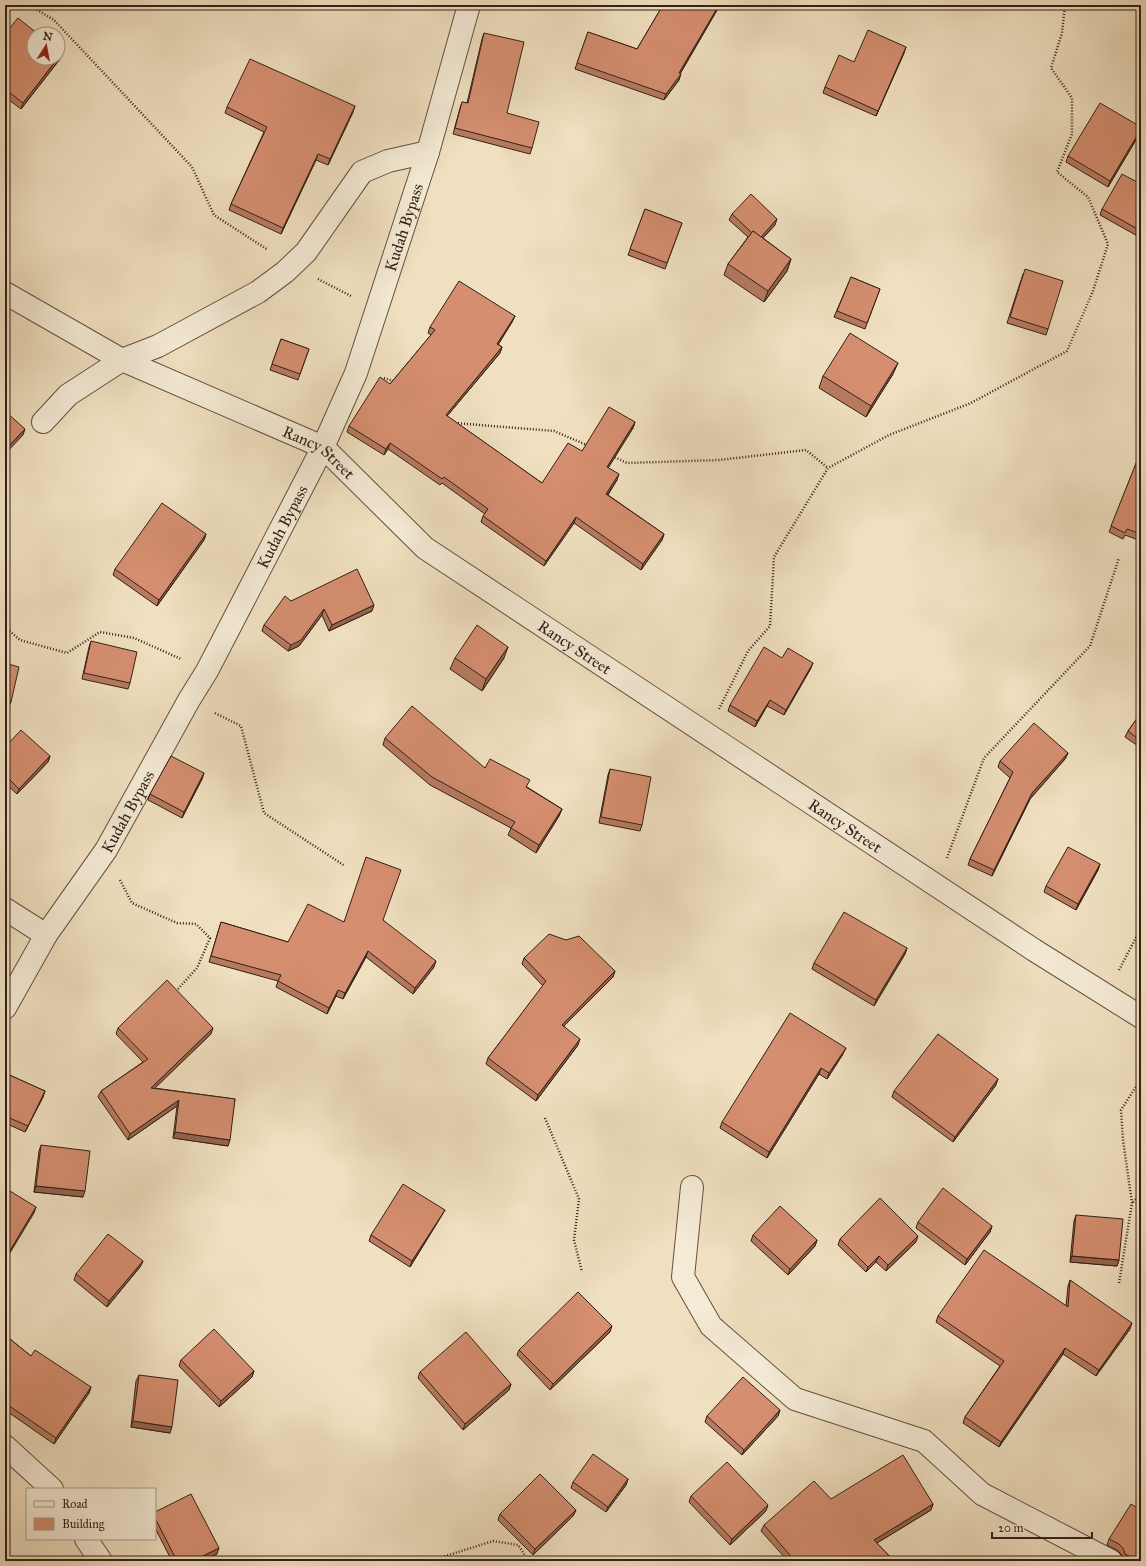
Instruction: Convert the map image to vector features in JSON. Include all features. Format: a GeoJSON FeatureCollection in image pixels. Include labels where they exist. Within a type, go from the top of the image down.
{"type":"FeatureCollection","features":[{"type":"Feature","properties":{"kind":"street","name":"Kudah Bypass"},"geometry":{"type":"LineString","coordinates":[[5,1008],[46,934],[106,850],[189,700],[207,671],[324,447],[356,373],[377,310],[428,152],[469,5]]}},
{"type":"Feature","properties":{"kind":"street"},"geometry":{"type":"LineString","coordinates":[[43,422],[68,395],[122,360],[158,346],[258,292],[285,272],[306,252],[362,172],[388,161],[428,152]]}},
{"type":"Feature","properties":{"kind":"street","name":"Rancy Street"},"geometry":{"type":"LineString","coordinates":[[5,293],[122,360],[324,447],[424,548],[936,886],[1141,1017]]}},
{"type":"Feature","properties":{"kind":"street"},"geometry":{"type":"LineString","coordinates":[[5,909],[46,934]]}},
{"type":"Feature","properties":{"kind":"street"},"geometry":{"type":"LineString","coordinates":[[692,1187],[683,1277],[711,1326],[795,1399],[924,1441],[982,1494],[1111,1561]]}},
{"type":"Feature","properties":{"kind":"street"},"geometry":{"type":"LineString","coordinates":[[5,1446],[51,1488]]}},
{"type":"Feature","properties":{"kind":"street"},"geometry":{"type":"LineString","coordinates":[[87,1540],[101,1561]]}},
{"type":"Feature","properties":{"kind":"path"},"geometry":{"type":"LineString","coordinates":[[29,5],[54,20],[192,167],[214,214],[291,265],[377,310]]}},
{"type":"Feature","properties":{"kind":"path"},"geometry":{"type":"LineString","coordinates":[[707,734],[748,651],[770,626],[774,557],[828,468],[889,435],[971,403],[1067,351],[1093,291],[1108,244],[1088,197],[1057,172],[1072,134],[1072,98],[1051,68],[1062,33],[1065,5]]}},
{"type":"Feature","properties":{"kind":"path"},"geometry":{"type":"LineString","coordinates":[[356,373],[393,379],[399,384]]}},
{"type":"Feature","properties":{"kind":"path"},"geometry":{"type":"LineString","coordinates":[[450,423],[554,431],[594,449]]}},
{"type":"Feature","properties":{"kind":"path"},"geometry":{"type":"LineString","coordinates":[[607,454],[628,463],[719,460],[806,450],[828,468]]}},
{"type":"Feature","properties":{"kind":"path"},"geometry":{"type":"LineString","coordinates":[[936,886],[984,758],[1090,646],[1119,558]]}},
{"type":"Feature","properties":{"kind":"path"},"geometry":{"type":"LineString","coordinates":[[5,627],[20,640],[67,653],[100,632],[134,638],[207,671]]}},
{"type":"Feature","properties":{"kind":"path"},"geometry":{"type":"LineString","coordinates":[[189,700],[241,726],[264,813],[345,866]]}},
{"type":"Feature","properties":{"kind":"path"},"geometry":{"type":"LineString","coordinates":[[106,850],[132,903],[177,924],[196,924],[210,938],[197,968],[178,989]]}},
{"type":"Feature","properties":{"kind":"path"},"geometry":{"type":"LineString","coordinates":[[1105,995],[1141,928]]}},
{"type":"Feature","properties":{"kind":"path"},"geometry":{"type":"LineString","coordinates":[[1119,1283],[1132,1203],[1123,1140],[1121,1110],[1137,1085],[1141,1069]]}},
{"type":"Feature","properties":{"kind":"path"},"geometry":{"type":"LineString","coordinates":[[545,1118],[579,1199],[574,1240],[582,1272]]}},
{"type":"Feature","properties":{"kind":"path"},"geometry":{"type":"LineString","coordinates":[[1132,1203],[1141,1194]]}},
{"type":"Feature","properties":{"kind":"path"},"geometry":{"type":"LineString","coordinates":[[430,1561],[493,1541],[518,1545],[529,1561]]}},
{"type":"Feature","properties":{"kind":"building"},"geometry":{"type":"Polygon","coordinates":[[[663,5],[719,5],[679,73],[681,74],[666,94],[577,63],[588,32],[637,49],[663,5]]]}},
{"type":"Feature","properties":{"kind":"building"},"geometry":{"type":"Polygon","coordinates":[[[18,18],[28,26],[26,26],[26,66],[52,66],[23,103],[5,89],[5,34],[18,18]]]}},
{"type":"Feature","properties":{"kind":"building"},"geometry":{"type":"Polygon","coordinates":[[[868,30],[906,47],[878,111],[825,87],[839,55],[854,62],[868,30]]]}},
{"type":"Feature","properties":{"kind":"building"},"geometry":{"type":"Polygon","coordinates":[[[484,33],[524,42],[507,113],[539,122],[532,148],[455,128],[462,102],[468,103],[484,33]]]}},
{"type":"Feature","properties":{"kind":"building"},"geometry":{"type":"Polygon","coordinates":[[[250,59],[355,106],[330,159],[318,154],[283,228],[231,204],[267,127],[227,107],[250,59]]]}},
{"type":"Feature","properties":{"kind":"building"},"geometry":{"type":"Polygon","coordinates":[[[1100,103],[1141,127],[1110,181],[1068,156],[1100,103]]]}},
{"type":"Feature","properties":{"kind":"building"},"geometry":{"type":"Polygon","coordinates":[[[1122,174],[1141,184],[1141,231],[1102,209],[1122,174]]]}},
{"type":"Feature","properties":{"kind":"building"},"geometry":{"type":"Polygon","coordinates":[[[751,194],[777,219],[761,237],[753,231],[752,233],[732,214],[751,194]]]}},
{"type":"Feature","properties":{"kind":"building"},"geometry":{"type":"Polygon","coordinates":[[[645,209],[682,223],[667,263],[630,249],[645,209]]]}},
{"type":"Feature","properties":{"kind":"building"},"geometry":{"type":"Polygon","coordinates":[[[753,231],[791,259],[768,291],[728,264],[753,231]]]}},
{"type":"Feature","properties":{"kind":"building"},"geometry":{"type":"Polygon","coordinates":[[[1025,269],[1063,281],[1048,329],[1010,317],[1025,269]]]}},
{"type":"Feature","properties":{"kind":"building"},"geometry":{"type":"Polygon","coordinates":[[[851,277],[880,289],[867,323],[837,311],[851,277]]]}},
{"type":"Feature","properties":{"kind":"building"},"geometry":{"type":"Polygon","coordinates":[[[459,281],[515,316],[497,344],[502,347],[446,415],[542,483],[568,443],[582,451],[609,407],[635,422],[607,467],[619,474],[606,494],[664,534],[643,564],[576,517],[546,561],[483,516],[488,509],[444,477],[442,479],[390,443],[386,449],[349,426],[380,377],[390,384],[435,330],[430,327],[459,281]]]}},
{"type":"Feature","properties":{"kind":"building"},"geometry":{"type":"Polygon","coordinates":[[[850,333],[898,363],[871,406],[823,376],[850,333]]]}},
{"type":"Feature","properties":{"kind":"building"},"geometry":{"type":"Polygon","coordinates":[[[281,339],[309,349],[300,374],[272,364],[281,339]]]}},
{"type":"Feature","properties":{"kind":"building"},"geometry":{"type":"Polygon","coordinates":[[[5,411],[25,429],[5,450],[5,411]]]}},
{"type":"Feature","properties":{"kind":"building"},"geometry":{"type":"Polygon","coordinates":[[[1141,451],[1141,534],[1127,529],[1125,533],[1111,526],[1141,451]]]}},
{"type":"Feature","properties":{"kind":"building"},"geometry":{"type":"Polygon","coordinates":[[[162,503],[206,534],[159,600],[115,569],[162,503]]]}},
{"type":"Feature","properties":{"kind":"building"},"geometry":{"type":"Polygon","coordinates":[[[357,569],[374,605],[332,625],[324,609],[301,640],[291,645],[264,625],[285,596],[291,601],[357,569]]]}},
{"type":"Feature","properties":{"kind":"building"},"geometry":{"type":"Polygon","coordinates":[[[477,625],[508,647],[486,679],[455,658],[477,625]]]}},
{"type":"Feature","properties":{"kind":"building"},"geometry":{"type":"Polygon","coordinates":[[[91,641],[137,652],[130,683],[84,673],[91,641]]]}},
{"type":"Feature","properties":{"kind":"building"},"geometry":{"type":"Polygon","coordinates":[[[764,647],[782,658],[788,648],[813,663],[786,710],[770,700],[757,721],[730,705],[764,647]]]}},
{"type":"Feature","properties":{"kind":"building"},"geometry":{"type":"Polygon","coordinates":[[[5,663],[19,667],[11,702],[5,701],[5,663]]]}},
{"type":"Feature","properties":{"kind":"building"},"geometry":{"type":"Polygon","coordinates":[[[412,706],[485,768],[490,759],[530,780],[526,787],[562,809],[539,845],[511,828],[515,822],[432,777],[385,738],[412,706]]]}},
{"type":"Feature","properties":{"kind":"building"},"geometry":{"type":"Polygon","coordinates":[[[1141,713],[1141,741],[1128,731],[1141,713]]]}},
{"type":"Feature","properties":{"kind":"building"},"geometry":{"type":"Polygon","coordinates":[[[1034,723],[1068,753],[1032,793],[994,870],[970,859],[1013,772],[1000,761],[1034,723]]]}},
{"type":"Feature","properties":{"kind":"building"},"geometry":{"type":"Polygon","coordinates":[[[21,730],[50,756],[19,789],[5,775],[5,747],[21,730]]]}},
{"type":"Feature","properties":{"kind":"building"},"geometry":{"type":"Polygon","coordinates":[[[171,756],[204,773],[184,812],[150,794],[171,756]]]}},
{"type":"Feature","properties":{"kind":"building"},"geometry":{"type":"Polygon","coordinates":[[[610,769],[651,777],[642,825],[601,817],[610,769]]]}},
{"type":"Feature","properties":{"kind":"building"},"geometry":{"type":"Polygon","coordinates":[[[1068,847],[1100,864],[1078,904],[1046,886],[1068,847]]]}},
{"type":"Feature","properties":{"kind":"building"},"geometry":{"type":"Polygon","coordinates":[[[366,857],[401,870],[383,920],[436,961],[415,988],[368,951],[345,993],[338,990],[329,1008],[278,981],[281,975],[211,956],[221,922],[288,942],[308,904],[344,922],[366,857]]]}},
{"type":"Feature","properties":{"kind":"building"},"geometry":{"type":"Polygon","coordinates":[[[844,912],[907,948],[876,1000],[814,963],[844,912]]]}},
{"type":"Feature","properties":{"kind":"building"},"geometry":{"type":"Polygon","coordinates":[[[549,934],[566,940],[579,936],[615,971],[562,1025],[580,1039],[538,1095],[488,1058],[546,981],[524,958],[549,934]]]}},
{"type":"Feature","properties":{"kind":"building"},"geometry":{"type":"Polygon","coordinates":[[[167,980],[213,1028],[151,1088],[235,1099],[230,1140],[175,1132],[179,1100],[130,1134],[101,1091],[148,1059],[118,1028],[167,980]]]}},
{"type":"Feature","properties":{"kind":"building"},"geometry":{"type":"Polygon","coordinates":[[[790,1013],[846,1048],[829,1073],[821,1068],[769,1152],[722,1122],[790,1013]]]}},
{"type":"Feature","properties":{"kind":"building"},"geometry":{"type":"Polygon","coordinates":[[[938,1034],[998,1079],[955,1137],[894,1091],[938,1034]]]}},
{"type":"Feature","properties":{"kind":"building"},"geometry":{"type":"Polygon","coordinates":[[[5,1073],[45,1091],[28,1126],[5,1116],[5,1073]]]}},
{"type":"Feature","properties":{"kind":"building"},"geometry":{"type":"Polygon","coordinates":[[[41,1145],[90,1151],[85,1191],[36,1186],[41,1145]]]}},
{"type":"Feature","properties":{"kind":"building"},"geometry":{"type":"Polygon","coordinates":[[[403,1184],[445,1210],[412,1261],[371,1235],[403,1184]]]}},
{"type":"Feature","properties":{"kind":"building"},"geometry":{"type":"Polygon","coordinates":[[[5,1188],[36,1207],[5,1259],[5,1188]]]}},
{"type":"Feature","properties":{"kind":"building"},"geometry":{"type":"Polygon","coordinates":[[[943,1188],[992,1226],[967,1259],[918,1222],[943,1188]]]}},
{"type":"Feature","properties":{"kind":"building"},"geometry":{"type":"Polygon","coordinates":[[[880,1198],[918,1236],[888,1265],[879,1256],[868,1267],[840,1239],[880,1198]]]}},
{"type":"Feature","properties":{"kind":"building"},"geometry":{"type":"Polygon","coordinates":[[[780,1206],[817,1240],[790,1269],[753,1235],[780,1206]]]}},
{"type":"Feature","properties":{"kind":"building"},"geometry":{"type":"Polygon","coordinates":[[[1076,1215],[1123,1219],[1119,1260],[1072,1256],[1076,1215]]]}},
{"type":"Feature","properties":{"kind":"building"},"geometry":{"type":"Polygon","coordinates":[[[108,1234],[143,1261],[109,1301],[76,1274],[108,1234]]]}},
{"type":"Feature","properties":{"kind":"building"},"geometry":{"type":"Polygon","coordinates":[[[984,1250],[1068,1307],[1070,1280],[1132,1323],[1099,1370],[1065,1348],[1001,1442],[965,1417],[1004,1361],[938,1316],[984,1250]]]}},
{"type":"Feature","properties":{"kind":"building"},"geometry":{"type":"Polygon","coordinates":[[[578,1292],[612,1326],[553,1384],[519,1350],[578,1292]]]}},
{"type":"Feature","properties":{"kind":"building"},"geometry":{"type":"Polygon","coordinates":[[[214,1329],[254,1371],[221,1401],[181,1360],[214,1329]]]}},
{"type":"Feature","properties":{"kind":"building"},"geometry":{"type":"Polygon","coordinates":[[[466,1332],[511,1384],[465,1424],[420,1372],[466,1332]]]}},
{"type":"Feature","properties":{"kind":"building"},"geometry":{"type":"Polygon","coordinates":[[[5,1335],[31,1356],[35,1350],[91,1387],[56,1438],[5,1403],[5,1335]]]}},
{"type":"Feature","properties":{"kind":"building"},"geometry":{"type":"Polygon","coordinates":[[[139,1375],[178,1380],[172,1427],[133,1421],[139,1375]]]}},
{"type":"Feature","properties":{"kind":"building"},"geometry":{"type":"Polygon","coordinates":[[[743,1377],[780,1410],[744,1450],[707,1416],[743,1377]]]}},
{"type":"Feature","properties":{"kind":"building"},"geometry":{"type":"Polygon","coordinates":[[[593,1454],[628,1479],[608,1507],[573,1482],[593,1454]]]}},
{"type":"Feature","properties":{"kind":"building"},"geometry":{"type":"Polygon","coordinates":[[[903,1455],[933,1504],[874,1540],[894,1561],[795,1561],[764,1525],[814,1481],[831,1499],[903,1455]]]}},
{"type":"Feature","properties":{"kind":"building"},"geometry":{"type":"Polygon","coordinates":[[[727,1462],[768,1505],[732,1539],[691,1496],[727,1462]]]}},
{"type":"Feature","properties":{"kind":"building"},"geometry":{"type":"Polygon","coordinates":[[[540,1474],[576,1510],[535,1549],[500,1514],[540,1474]]]}},
{"type":"Feature","properties":{"kind":"building"},"geometry":{"type":"Polygon","coordinates":[[[191,1494],[219,1548],[193,1561],[177,1561],[156,1520],[156,1512],[191,1494]]]}},
{"type":"Feature","properties":{"kind":"building"},"geometry":{"type":"Polygon","coordinates":[[[1131,1504],[1141,1510],[1141,1561],[1138,1561],[1125,1554],[1123,1548],[1119,1544],[1109,1539],[1131,1504]]]}},
{"type":"Feature","properties":{"kind":"building"},"geometry":{"type":"Polygon","coordinates":[[[329,1556],[331,1561],[319,1561],[329,1556]]]}}]}
